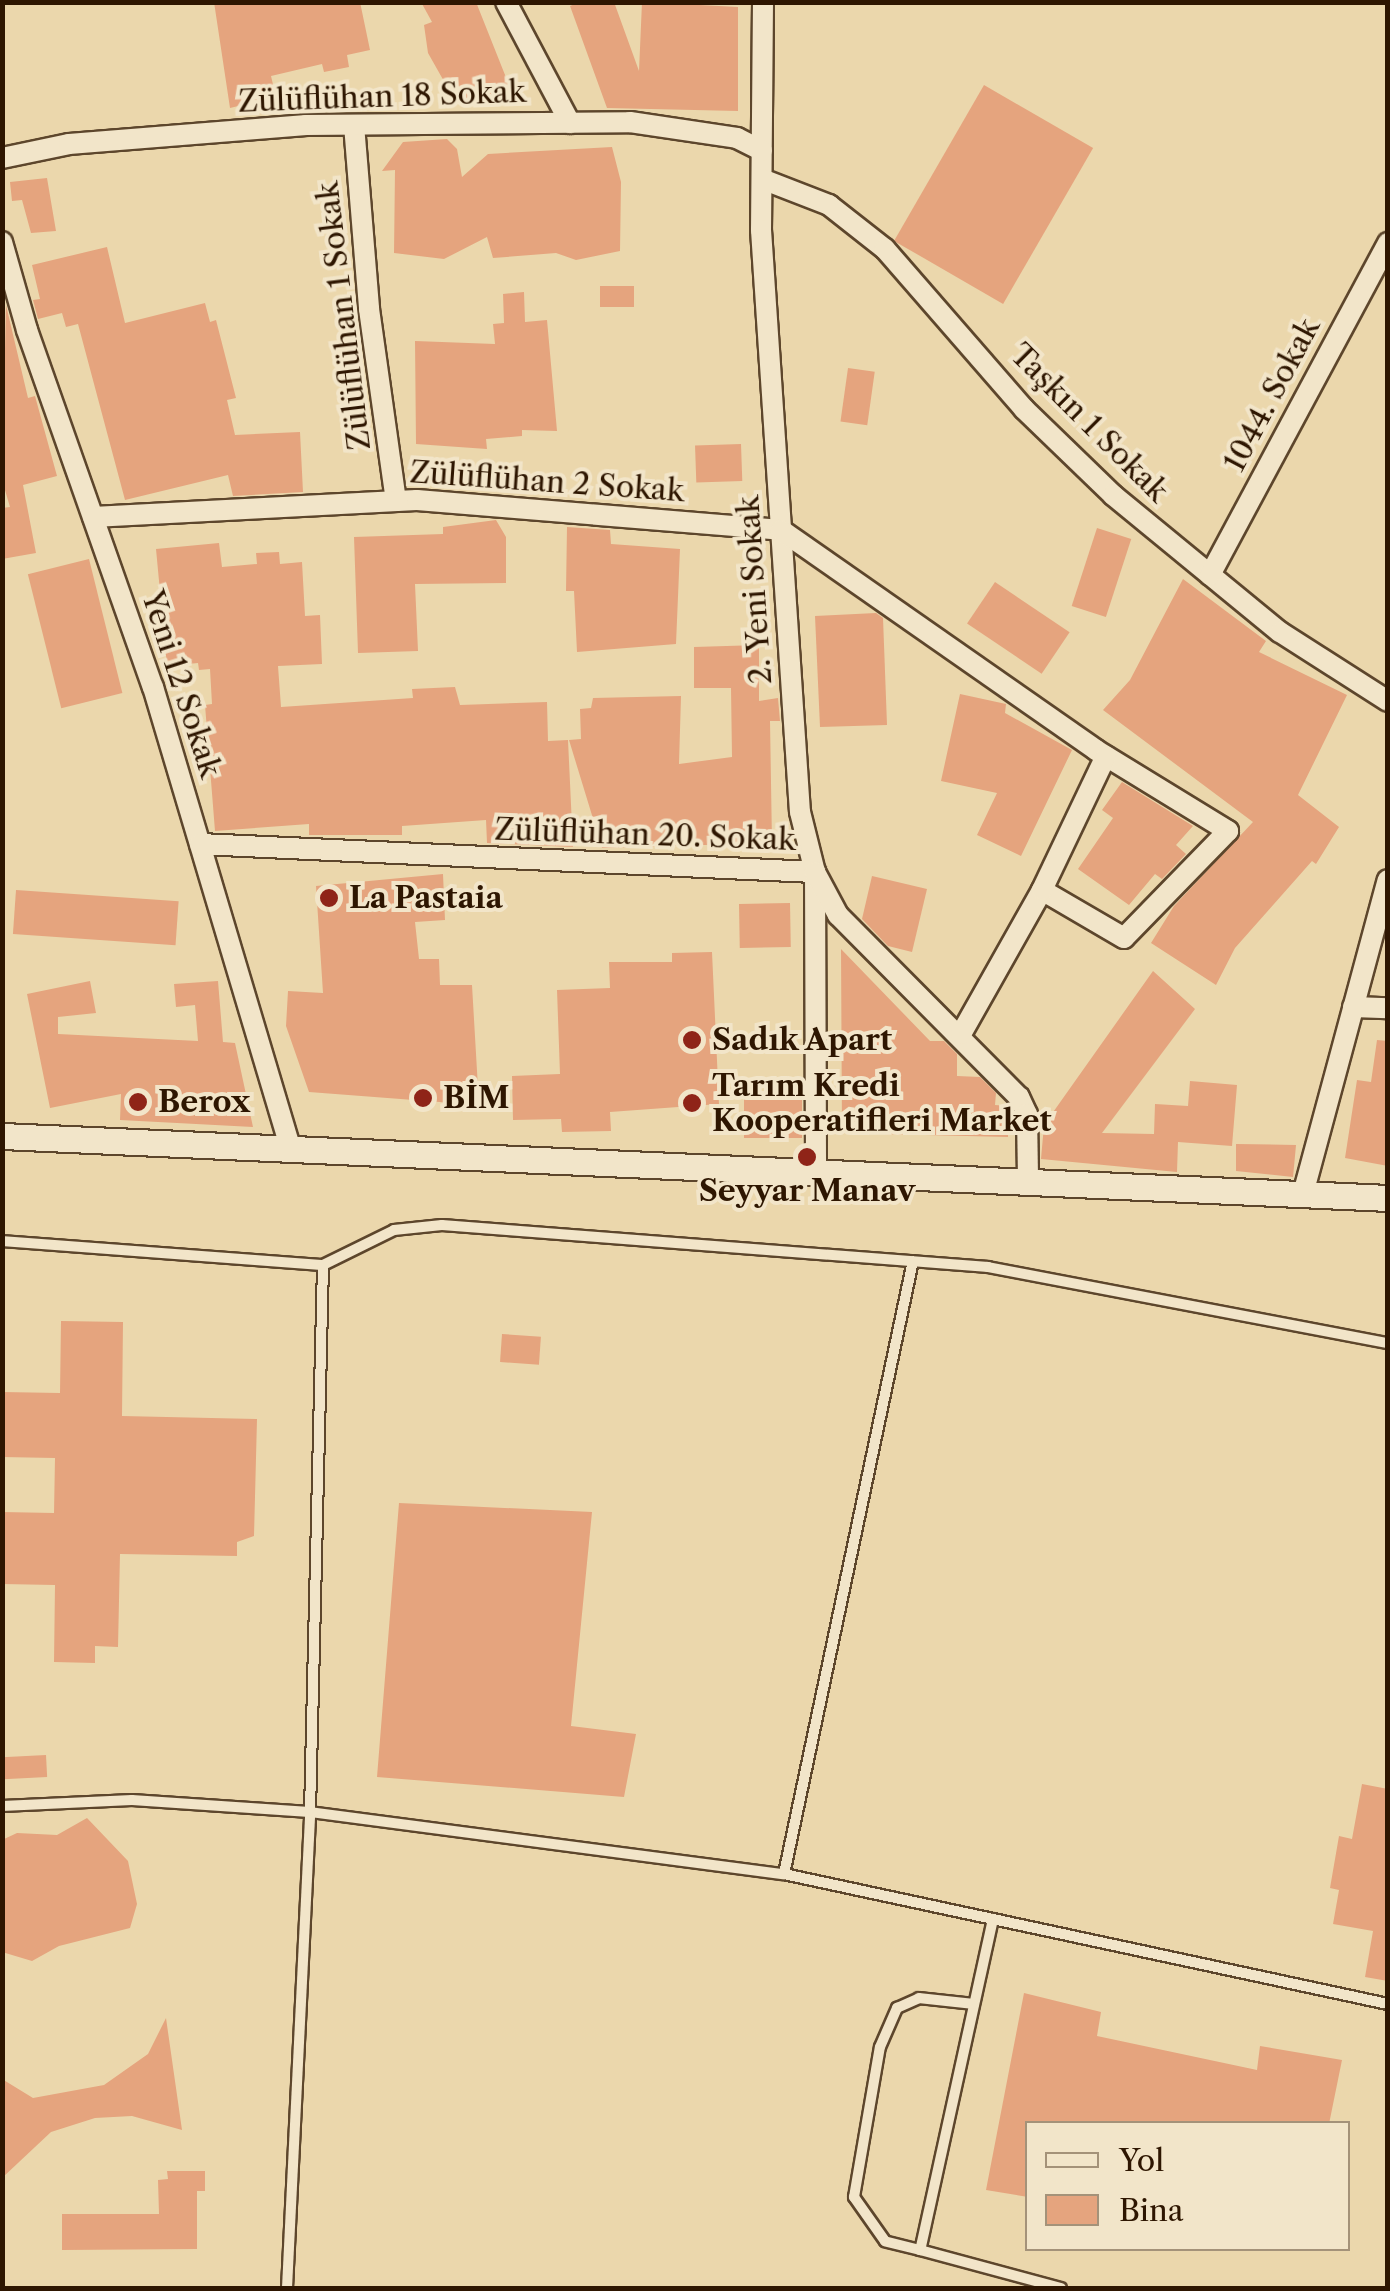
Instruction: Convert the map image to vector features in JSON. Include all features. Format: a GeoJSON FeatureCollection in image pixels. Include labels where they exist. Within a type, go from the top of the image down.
{"type":"FeatureCollection","features":[{"type":"Feature","properties":{"kind":"street"},"geometry":{"type":"LineString","coordinates":[[506,2],[570,123]]}},
{"type":"Feature","properties":{"kind":"street","name":"2. Yeni Sokak"},"geometry":{"type":"LineString","coordinates":[[763,2],[762,179],[781,530],[800,812],[815,872],[816,1172]]}},
{"type":"Feature","properties":{"kind":"street","name":"Zülüflühan 18 Sokak"},"geometry":{"type":"LineString","coordinates":[[2,158],[69,144],[354,124],[630,122],[737,138],[762,151]]}},
{"type":"Feature","properties":{"kind":"street","name":"Zülüflühan 1 Sokak"},"geometry":{"type":"LineString","coordinates":[[354,124],[369,309],[396,501]]}},
{"type":"Feature","properties":{"kind":"street","name":"Taşkın 1 Sokak"},"geometry":{"type":"LineString","coordinates":[[762,179],[829,205],[885,249],[1024,408],[1112,495],[1280,632],[1388,701]]}},
{"type":"Feature","properties":{"kind":"street","name":"Yeni 12 Sokak"},"geometry":{"type":"LineString","coordinates":[[2,242],[200,844],[290,1148]]}},
{"type":"Feature","properties":{"kind":"street","name":"1044. Sokak"},"geometry":{"type":"LineString","coordinates":[[1210,575],[1388,243]]}},
{"type":"Feature","properties":{"kind":"street","name":"Zülüflühan 2 Sokak"},"geometry":{"type":"LineString","coordinates":[[93,518],[396,501],[781,530]]}},
{"type":"Feature","properties":{"kind":"street"},"geometry":{"type":"LineString","coordinates":[[781,530],[1106,756],[1228,831],[1124,938],[1042,890]]}},
{"type":"Feature","properties":{"kind":"street"},"geometry":{"type":"LineString","coordinates":[[961,1034],[1042,890],[1106,756]]}},
{"type":"Feature","properties":{"kind":"street","name":"Zülüflühan 20. Sokak"},"geometry":{"type":"LineString","coordinates":[[200,844],[815,872],[838,915],[961,1034],[1027,1114],[1028,1182]]}},
{"type":"Feature","properties":{"kind":"street"},"geometry":{"type":"LineString","coordinates":[[1304,1194],[1388,880]]}},
{"type":"Feature","properties":{"kind":"street"},"geometry":{"type":"LineString","coordinates":[[1353,1007],[1388,1008]]}},
{"type":"Feature","properties":{"kind":"street"},"geometry":{"type":"LineString","coordinates":[[2,1136],[1388,1198]]}},
{"type":"Feature","properties":{"kind":"lane"},"geometry":{"type":"LineString","coordinates":[[2,1241],[324,1265],[394,1230],[442,1225],[988,1267],[1388,1342]]}},
{"type":"Feature","properties":{"kind":"lane"},"geometry":{"type":"LineString","coordinates":[[784,1874],[913,1261]]}},
{"type":"Feature","properties":{"kind":"lane"},"geometry":{"type":"LineString","coordinates":[[287,2288],[310,1812],[324,1265]]}},
{"type":"Feature","properties":{"kind":"lane"},"geometry":{"type":"LineString","coordinates":[[2,1806],[132,1800],[310,1812],[784,1874],[1388,2004]]}},
{"type":"Feature","properties":{"kind":"lane"},"geometry":{"type":"LineString","coordinates":[[920,2250],[993,1919]]}},
{"type":"Feature","properties":{"kind":"lane"},"geometry":{"type":"LineString","coordinates":[[974,2004],[919,1998],[897,2008],[880,2047],[854,2197],[885,2241],[1061,2288]]}},
{"type":"Feature","properties":{"kind":"building"},"geometry":{"type":"Polygon","coordinates":[[[214,2],[360,2],[370,50],[347,55],[349,67],[324,72],[322,64],[271,76],[276,97],[230,108],[214,2]]]}},
{"type":"Feature","properties":{"kind":"building"},"geometry":{"type":"Polygon","coordinates":[[[421,2],[476,2],[513,95],[454,99],[428,53],[424,25],[432,22],[421,2]]]}},
{"type":"Feature","properties":{"kind":"building"},"geometry":{"type":"Polygon","coordinates":[[[580,2],[614,2],[639,71],[642,2],[738,7],[738,111],[607,108],[570,6],[580,2]]]}},
{"type":"Feature","properties":{"kind":"building"},"geometry":{"type":"Polygon","coordinates":[[[984,85],[1093,148],[1003,304],[894,241],[984,85]]]}},
{"type":"Feature","properties":{"kind":"building"},"geometry":{"type":"Polygon","coordinates":[[[447,139],[457,149],[462,177],[488,154],[612,147],[621,182],[620,251],[576,260],[556,253],[493,258],[487,237],[444,259],[394,253],[395,170],[382,171],[403,142],[447,139]]]}},
{"type":"Feature","properties":{"kind":"building"},"geometry":{"type":"Polygon","coordinates":[[[47,178],[56,231],[31,233],[22,200],[12,201],[10,182],[47,178]]]}},
{"type":"Feature","properties":{"kind":"building"},"geometry":{"type":"Polygon","coordinates":[[[107,247],[125,323],[205,303],[210,322],[216,320],[236,398],[227,400],[235,435],[300,432],[303,492],[233,496],[228,475],[125,500],[78,324],[66,327],[62,313],[38,319],[33,300],[40,299],[32,265],[107,247]]]}},
{"type":"Feature","properties":{"kind":"building"},"geometry":{"type":"Polygon","coordinates":[[[600,286],[634,286],[634,307],[600,307],[600,286]]]}},
{"type":"Feature","properties":{"kind":"building"},"geometry":{"type":"Polygon","coordinates":[[[524,292],[525,322],[547,320],[557,431],[522,430],[522,436],[486,439],[487,449],[416,444],[415,341],[495,344],[493,324],[504,323],[503,294],[524,292]]]}},
{"type":"Feature","properties":{"kind":"building"},"geometry":{"type":"Polygon","coordinates":[[[6,305],[28,398],[35,396],[57,476],[23,485],[36,553],[2,559],[2,508],[10,507],[2,480],[6,305]]]}},
{"type":"Feature","properties":{"kind":"building"},"geometry":{"type":"Polygon","coordinates":[[[848,368],[875,372],[867,425],[840,421],[848,368]]]}},
{"type":"Feature","properties":{"kind":"building"},"geometry":{"type":"Polygon","coordinates":[[[741,444],[742,481],[696,483],[695,446],[741,444]]]}},
{"type":"Feature","properties":{"kind":"building"},"geometry":{"type":"Polygon","coordinates":[[[496,520],[506,537],[506,583],[415,584],[418,651],[358,653],[354,537],[443,534],[443,527],[496,520]]]}},
{"type":"Feature","properties":{"kind":"building"},"geometry":{"type":"Polygon","coordinates":[[[567,527],[610,530],[611,544],[680,549],[676,644],[577,652],[574,591],[566,591],[567,527]]]}},
{"type":"Feature","properties":{"kind":"building"},"geometry":{"type":"Polygon","coordinates":[[[1097,528],[1131,539],[1106,617],[1072,606],[1097,528]]]}},
{"type":"Feature","properties":{"kind":"building"},"geometry":{"type":"Polygon","coordinates":[[[219,543],[222,567],[257,564],[256,553],[279,552],[280,564],[302,562],[305,616],[320,615],[322,664],[278,666],[281,707],[413,698],[412,689],[455,687],[460,705],[547,702],[548,741],[568,740],[573,847],[487,843],[486,820],[402,826],[402,835],[309,835],[309,824],[215,831],[205,705],[212,704],[210,669],[199,670],[198,663],[167,666],[156,549],[219,543]]]}},
{"type":"Feature","properties":{"kind":"building"},"geometry":{"type":"Polygon","coordinates":[[[89,559],[122,693],[61,708],[28,574],[89,559]]]}},
{"type":"Feature","properties":{"kind":"building"},"geometry":{"type":"Polygon","coordinates":[[[1183,579],[1266,641],[1259,652],[1347,695],[1298,795],[1339,827],[1316,864],[1312,861],[1235,948],[1216,985],[1151,943],[1174,906],[1253,822],[1103,710],[1130,680],[1183,579]]]}},
{"type":"Feature","properties":{"kind":"building"},"geometry":{"type":"Polygon","coordinates":[[[995,582],[1070,632],[1042,674],[967,623],[995,582]]]}},
{"type":"Feature","properties":{"kind":"building"},"geometry":{"type":"Polygon","coordinates":[[[876,613],[883,618],[887,725],[820,727],[815,616],[876,613]]]}},
{"type":"Feature","properties":{"kind":"building"},"geometry":{"type":"Polygon","coordinates":[[[759,645],[759,701],[778,698],[780,721],[770,721],[772,843],[602,848],[569,740],[581,739],[580,709],[591,708],[593,698],[681,696],[679,764],[732,757],[731,688],[694,688],[694,647],[759,645]]]}},
{"type":"Feature","properties":{"kind":"building"},"geometry":{"type":"Polygon","coordinates":[[[960,694],[1006,704],[1005,713],[1072,750],[1021,856],[977,835],[997,793],[941,781],[960,694]]]}},
{"type":"Feature","properties":{"kind":"building"},"geometry":{"type":"Polygon","coordinates":[[[1122,782],[1193,826],[1176,845],[1186,854],[1162,879],[1155,874],[1129,905],[1078,869],[1113,818],[1102,810],[1122,782]]]}},
{"type":"Feature","properties":{"kind":"building"},"geometry":{"type":"Polygon","coordinates":[[[443,874],[445,920],[415,922],[419,959],[439,959],[440,985],[472,985],[479,1105],[309,1092],[286,1026],[288,991],[323,993],[316,886],[443,874]]]}},
{"type":"Feature","properties":{"kind":"building"},"geometry":{"type":"Polygon","coordinates":[[[872,876],[927,889],[912,952],[888,946],[862,919],[872,876]]]}},
{"type":"Feature","properties":{"kind":"building"},"geometry":{"type":"Polygon","coordinates":[[[16,890],[179,901],[176,945],[13,934],[16,890]]]}},
{"type":"Feature","properties":{"kind":"building"},"geometry":{"type":"Polygon","coordinates":[[[790,903],[791,947],[740,948],[739,904],[790,903]]]}},
{"type":"Feature","properties":{"kind":"building"},"geometry":{"type":"Polygon","coordinates":[[[841,949],[930,1041],[944,1041],[957,1054],[957,1076],[980,1077],[996,1093],[995,1105],[1008,1106],[1008,1137],[842,1133],[841,949]]]}},
{"type":"Feature","properties":{"kind":"building"},"geometry":{"type":"Polygon","coordinates":[[[712,952],[719,1104],[610,1112],[611,1131],[562,1132],[561,1119],[513,1120],[512,1076],[560,1074],[557,990],[610,988],[609,962],[672,962],[672,953],[712,952]]]}},
{"type":"Feature","properties":{"kind":"building"},"geometry":{"type":"Polygon","coordinates":[[[1153,971],[1195,1009],[1102,1133],[1154,1134],[1155,1104],[1188,1106],[1190,1081],[1237,1085],[1232,1146],[1178,1142],[1177,1172],[1041,1159],[1044,1125],[1153,971]]]}},
{"type":"Feature","properties":{"kind":"building"},"geometry":{"type":"Polygon","coordinates":[[[90,981],[96,1013],[58,1017],[58,1034],[198,1041],[195,1005],[176,1007],[174,984],[218,981],[223,1042],[235,1043],[253,1127],[120,1120],[121,1094],[50,1108],[27,994],[90,981]]]}},
{"type":"Feature","properties":{"kind":"building"},"geometry":{"type":"Polygon","coordinates":[[[1377,1040],[1388,1041],[1388,1166],[1345,1158],[1357,1080],[1371,1082],[1377,1040]]]}},
{"type":"Feature","properties":{"kind":"building"},"geometry":{"type":"Polygon","coordinates":[[[744,1098],[802,1098],[802,1138],[744,1138],[744,1098]]]}},
{"type":"Feature","properties":{"kind":"building"},"geometry":{"type":"Polygon","coordinates":[[[1236,1144],[1296,1145],[1293,1177],[1236,1171],[1236,1144]]]}},
{"type":"Feature","properties":{"kind":"building"},"geometry":{"type":"Polygon","coordinates":[[[61,1321],[123,1322],[122,1416],[257,1419],[254,1536],[237,1542],[237,1556],[120,1554],[118,1647],[95,1646],[95,1663],[54,1662],[55,1585],[2,1584],[2,1512],[54,1513],[55,1458],[2,1457],[2,1392],[60,1393],[61,1321]]]}},
{"type":"Feature","properties":{"kind":"building"},"geometry":{"type":"Polygon","coordinates":[[[502,1334],[541,1337],[539,1365],[500,1362],[502,1334]]]}},
{"type":"Feature","properties":{"kind":"building"},"geometry":{"type":"Polygon","coordinates":[[[399,1503],[592,1512],[571,1726],[636,1734],[624,1797],[377,1777],[399,1503]]]}},
{"type":"Feature","properties":{"kind":"building"},"geometry":{"type":"Polygon","coordinates":[[[46,1755],[47,1777],[3,1779],[2,1757],[46,1755]]]}},
{"type":"Feature","properties":{"kind":"building"},"geometry":{"type":"Polygon","coordinates":[[[1362,1784],[1388,1789],[1388,1981],[1365,1977],[1373,1931],[1333,1924],[1339,1890],[1330,1888],[1339,1836],[1352,1839],[1362,1784]]]}},
{"type":"Feature","properties":{"kind":"building"},"geometry":{"type":"Polygon","coordinates":[[[87,1818],[128,1861],[137,1904],[130,1928],[59,1946],[32,1961],[2,1952],[2,1840],[17,1833],[57,1835],[87,1818]]]}},
{"type":"Feature","properties":{"kind":"building"},"geometry":{"type":"Polygon","coordinates":[[[1024,1993],[1101,2012],[1097,2036],[1257,2070],[1260,2046],[1342,2060],[1330,2121],[1025,2121],[1025,2196],[986,2190],[1024,1993]]]}},
{"type":"Feature","properties":{"kind":"building"},"geometry":{"type":"Polygon","coordinates":[[[166,2018],[182,2130],[132,2116],[95,2118],[51,2132],[2,2178],[2,2079],[33,2098],[104,2085],[148,2054],[166,2018]]]}},
{"type":"Feature","properties":{"kind":"building"},"geometry":{"type":"Polygon","coordinates":[[[167,2171],[205,2171],[205,2191],[197,2191],[197,2249],[62,2250],[62,2214],[159,2214],[158,2180],[168,2179],[167,2171]]]}},
{"type":"Feature","properties":{"kind":"place","name":"La Pastaia"},"geometry":{"type":"Point","coordinates":[329,898]}},
{"type":"Feature","properties":{"kind":"place","name":"Sadık Apart"},"geometry":{"type":"Point","coordinates":[692,1040]}},
{"type":"Feature","properties":{"kind":"place","name":"BİM"},"geometry":{"type":"Point","coordinates":[423,1098]}},
{"type":"Feature","properties":{"kind":"place","name":"Berox"},"geometry":{"type":"Point","coordinates":[138,1102]}},
{"type":"Feature","properties":{"kind":"place","name":"Tarım Kredi Kooperatifleri Market"},"geometry":{"type":"Point","coordinates":[692,1103]}},
{"type":"Feature","properties":{"kind":"place","name":"Seyyar Manav"},"geometry":{"type":"Point","coordinates":[807,1157]}}]}
